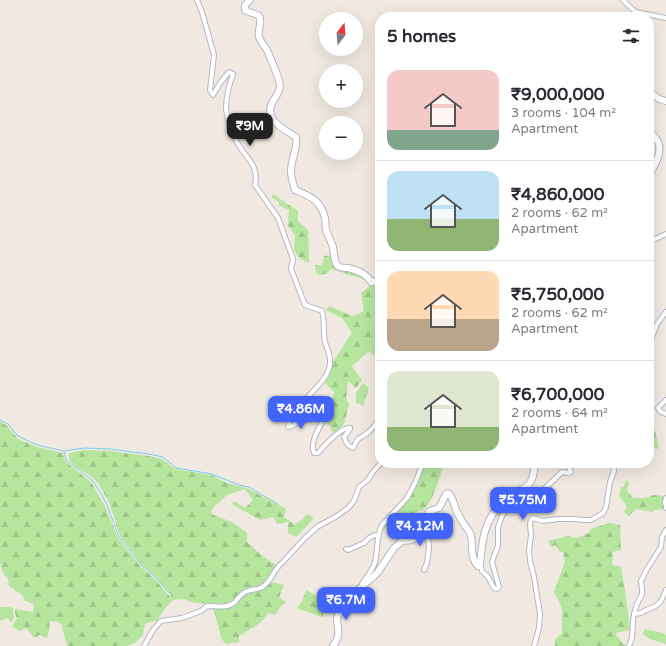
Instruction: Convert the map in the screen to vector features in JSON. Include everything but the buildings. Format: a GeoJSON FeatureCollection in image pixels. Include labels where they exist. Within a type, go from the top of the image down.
{"type":"FeatureCollection","features":[{"type":"Feature","properties":{"kind":"main road"},"geometry":{"type":"LineString","coordinates":[[250,0],[245,3],[245,10],[259,16],[261,21],[258,35],[268,52],[280,85],[269,112],[278,125],[296,137],[297,142],[291,170],[295,190],[310,196],[317,201],[322,209],[326,230],[332,245],[336,265],[339,267],[356,270],[369,278],[371,282],[375,281]]}},
{"type":"Feature","properties":{"kind":"main road"},"geometry":{"type":"LineString","coordinates":[[654,95],[659,99],[666,101]]}},
{"type":"Feature","properties":{"kind":"main road"},"geometry":{"type":"LineString","coordinates":[[654,138],[660,147],[654,167]]}},
{"type":"Feature","properties":{"kind":"main road"},"geometry":{"type":"LineString","coordinates":[[333,646],[339,633],[337,617],[353,594],[378,572],[394,548],[410,534],[430,511],[439,508],[446,494],[450,493],[452,496],[459,517],[471,534],[472,551],[475,563],[478,566],[480,564],[483,538],[490,519],[505,500],[529,485],[534,468]]}},
{"type":"Feature","properties":{"kind":"street"},"geometry":{"type":"LineString","coordinates":[[197,0],[202,12],[214,55],[210,90],[213,95],[229,72],[232,74],[228,87],[226,109],[235,139],[254,166],[257,178],[255,185],[278,218],[293,259],[291,269],[305,305],[322,311],[325,342],[330,360],[330,366],[325,378],[305,399],[288,427],[300,421],[326,416],[317,430],[313,444],[312,450],[314,453],[318,453],[332,437],[344,428],[350,428],[344,436],[347,445],[353,448],[357,440],[366,435],[375,425]]}},
{"type":"Feature","properties":{"kind":"street"},"geometry":{"type":"LineString","coordinates":[[623,0],[636,12]]}},
{"type":"Feature","properties":{"kind":"street"},"geometry":{"type":"LineString","coordinates":[[654,16],[666,18]]}},
{"type":"Feature","properties":{"kind":"street"},"geometry":{"type":"LineString","coordinates":[[654,240],[666,234]]}},
{"type":"Feature","properties":{"kind":"street"},"geometry":{"type":"LineString","coordinates":[[654,332],[657,324],[666,312]]}},
{"type":"Feature","properties":{"kind":"street"},"geometry":{"type":"LineString","coordinates":[[666,400],[664,400],[658,408],[661,412],[666,414]]}},
{"type":"Feature","properties":{"kind":"street"},"geometry":{"type":"LineString","coordinates":[[144,646],[153,630],[161,621],[182,618],[202,611],[208,606],[228,606],[246,591],[261,588],[266,584],[278,566],[310,533],[348,508],[354,501],[359,487],[368,480],[376,468]]}},
{"type":"Feature","properties":{"kind":"street"},"geometry":{"type":"LineString","coordinates":[[359,589],[374,565],[379,529],[407,498],[415,483],[420,468]]}},
{"type":"Feature","properties":{"kind":"street"},"geometry":{"type":"LineString","coordinates":[[480,564],[480,568],[488,576],[494,588],[497,589],[499,587],[492,562],[498,546],[498,527],[502,516],[514,503],[532,499],[562,472],[571,472],[569,468]]}},
{"type":"Feature","properties":{"kind":"street"},"geometry":{"type":"LineString","coordinates":[[534,646],[539,628],[540,614],[530,561],[529,550],[531,520],[533,518],[543,521],[558,519],[591,520],[603,513],[606,507],[614,468]]}},
{"type":"Feature","properties":{"kind":"street"},"geometry":{"type":"LineString","coordinates":[[666,498],[666,508]]}},
{"type":"Feature","properties":{"kind":"street"},"geometry":{"type":"LineString","coordinates":[[629,646],[632,638],[634,614],[642,594],[641,580],[646,569],[661,547],[662,537],[666,530]]}},
{"type":"Feature","properties":{"kind":"street"},"geometry":{"type":"LineString","coordinates":[[346,549],[348,550],[358,546],[375,535],[379,536]]}},
{"type":"Feature","properties":{"kind":"street"},"geometry":{"type":"LineString","coordinates":[[402,541],[408,542],[425,536],[428,538],[429,547],[427,563],[424,570]]}},
{"type":"Feature","properties":{"kind":"street"},"geometry":{"type":"LineString","coordinates":[[634,614],[641,613],[657,605],[662,601],[666,590]]}},
{"type":"Feature","properties":{"kind":"green space"},"geometry":{"type":"Polygon","coordinates":[[[273,194],[298,211],[298,221],[308,230],[309,263],[299,258],[294,250],[295,235],[288,226],[289,210],[280,206],[278,201],[272,198],[273,194]]]}},
{"type":"Feature","properties":{"kind":"green space"},"geometry":{"type":"Polygon","coordinates":[[[331,255],[334,265],[357,272],[369,281],[331,269],[326,274],[319,275],[316,273],[315,265],[322,265],[324,256],[331,255]]]}},
{"type":"Feature","properties":{"kind":"green space"},"geometry":{"type":"Polygon","coordinates":[[[370,286],[375,286],[375,357],[369,351],[352,366],[362,380],[356,388],[348,381],[346,398],[349,404],[344,424],[334,434],[326,420],[330,412],[334,392],[324,382],[334,360],[352,333],[343,319],[326,310],[329,306],[352,316],[364,311],[361,293],[370,286]]]}},
{"type":"Feature","properties":{"kind":"green space"},"geometry":{"type":"Polygon","coordinates":[[[363,383],[369,388],[363,406],[356,402],[356,393],[363,383]]]}},
{"type":"Feature","properties":{"kind":"green space"},"geometry":{"type":"Polygon","coordinates":[[[0,421],[7,426],[18,439],[37,447],[63,453],[66,462],[91,482],[105,506],[118,538],[140,566],[155,579],[172,599],[170,593],[155,576],[141,564],[120,536],[109,502],[98,483],[69,460],[69,453],[84,450],[109,451],[162,459],[175,469],[212,475],[224,482],[249,489],[286,509],[284,517],[295,525],[308,514],[314,518],[296,537],[288,533],[288,522],[277,524],[273,517],[260,520],[232,504],[234,501],[245,508],[253,500],[245,489],[227,495],[212,509],[211,514],[232,522],[247,533],[247,542],[261,555],[276,565],[269,578],[261,586],[242,592],[229,603],[195,603],[183,599],[173,600],[157,620],[145,624],[143,635],[136,642],[127,646],[67,646],[62,626],[60,623],[54,621],[49,622],[50,627],[47,638],[40,635],[34,638],[27,629],[19,631],[12,626],[17,618],[15,609],[33,612],[34,604],[25,601],[22,595],[9,586],[8,578],[4,575],[0,563],[0,421]]]}},
{"type":"Feature","properties":{"kind":"green space"},"geometry":{"type":"Polygon","coordinates":[[[654,426],[659,449],[654,448],[654,426]]]}},
{"type":"Feature","properties":{"kind":"green space"},"geometry":{"type":"Polygon","coordinates":[[[422,468],[442,468],[436,487],[425,509],[415,513],[405,523],[399,524],[394,522],[383,531],[382,527],[409,499],[418,483],[422,468]]]}},
{"type":"Feature","properties":{"kind":"green space"},"geometry":{"type":"Polygon","coordinates":[[[626,480],[629,482],[627,491],[633,498],[644,498],[654,495],[664,496],[664,509],[654,510],[653,512],[636,509],[629,516],[624,512],[627,506],[619,496],[621,487],[624,487],[626,480]]]}},
{"type":"Feature","properties":{"kind":"green space"},"geometry":{"type":"Polygon","coordinates":[[[609,523],[620,525],[621,550],[613,552],[612,565],[621,567],[630,630],[615,633],[626,646],[555,646],[555,640],[562,633],[562,608],[554,592],[565,562],[563,552],[560,552],[556,545],[551,547],[548,541],[568,536],[577,538],[589,533],[591,529],[609,523]]]}},
{"type":"Feature","properties":{"kind":"green space"},"geometry":{"type":"Polygon","coordinates":[[[271,582],[284,585],[279,597],[286,602],[281,606],[275,615],[269,613],[259,624],[239,636],[239,642],[227,644],[222,640],[213,607],[223,608],[246,593],[253,593],[261,590],[271,582]]]}},
{"type":"Feature","properties":{"kind":"green space"},"geometry":{"type":"Polygon","coordinates":[[[306,590],[317,596],[328,598],[322,617],[297,608],[303,599],[306,590]]]}},
{"type":"Feature","properties":{"kind":"green space"},"geometry":{"type":"Polygon","coordinates":[[[0,607],[10,607],[13,609],[14,619],[11,622],[7,618],[0,621],[0,607]]]}},
{"type":"Feature","properties":{"kind":"green space"},"geometry":{"type":"Polygon","coordinates":[[[645,629],[666,635],[666,644],[650,639],[643,634],[645,629]]]}},
{"type":"Feature","properties":{"kind":"waterway"},"geometry":{"type":"LineString","coordinates":[[0,420],[8,424],[18,436],[37,445],[64,451],[84,448],[110,449],[163,457],[176,468],[212,474],[239,485],[249,487],[278,504]]}},
{"type":"Feature","properties":{"kind":"waterway"},"geometry":{"type":"LineString","coordinates":[[64,452],[67,461],[92,480],[100,492],[107,505],[119,537],[141,565],[155,577],[169,593]]}}]}
